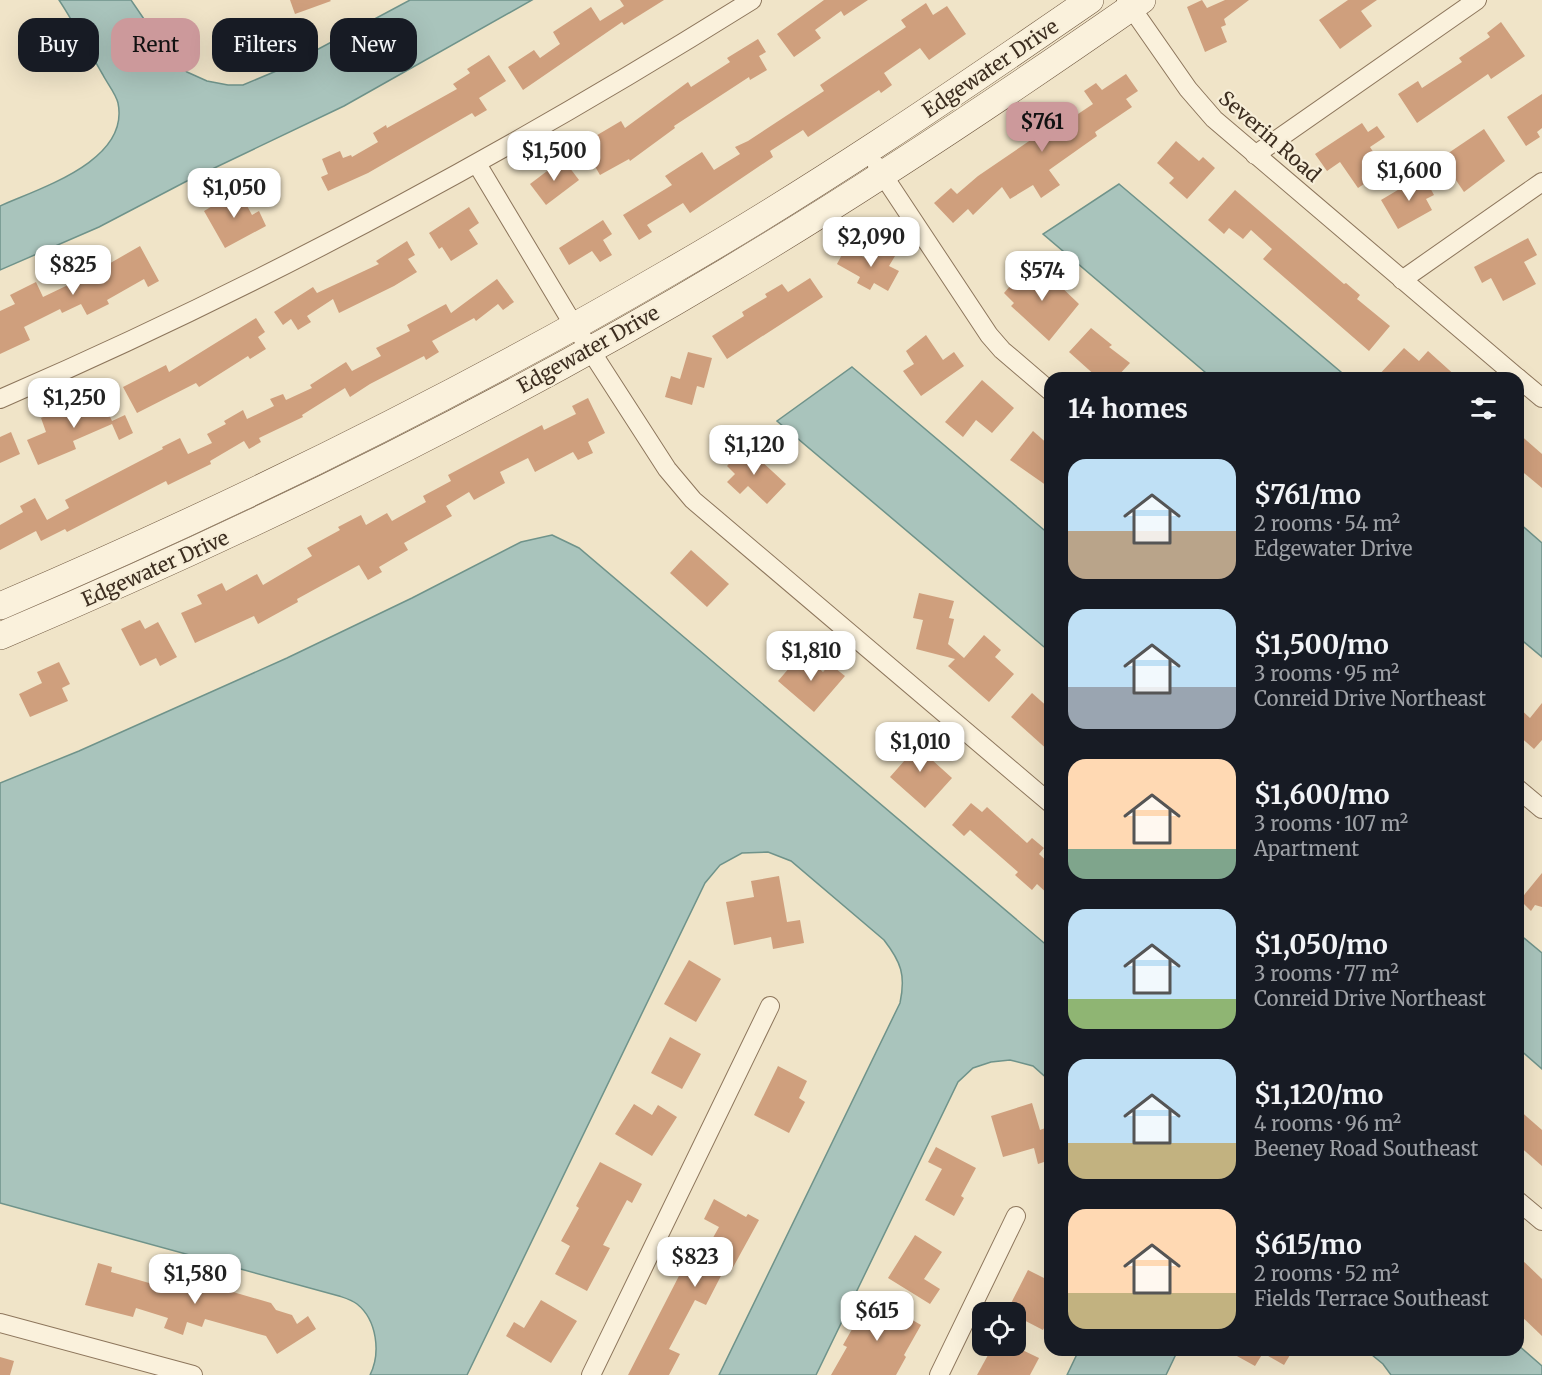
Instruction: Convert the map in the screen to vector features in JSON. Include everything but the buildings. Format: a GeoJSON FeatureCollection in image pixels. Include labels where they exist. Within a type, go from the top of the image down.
{"type":"FeatureCollection","features":[{"type":"Feature","properties":{"kind":"street"},"geometry":{"type":"LineString","coordinates":[[0,399],[235,290],[477,164],[608,88],[752,0]]}},
{"type":"Feature","properties":{"kind":"street","name":"Edgewater Drive"},"geometry":{"type":"LineString","coordinates":[[0,606],[162,535],[327,457],[575,326],[688,261],[867,150],[1090,0]]}},
{"type":"Feature","properties":{"kind":"street"},"geometry":{"type":"LineString","coordinates":[[1256,155],[1477,0]]}},
{"type":"Feature","properties":{"kind":"street","name":"Edgewater Drive"},"geometry":{"type":"LineString","coordinates":[[0,636],[253,524],[437,432],[590,349],[725,273],[883,175],[1000,98],[1133,2]]}},
{"type":"Feature","properties":{"kind":"street","name":"Severin Road"},"geometry":{"type":"LineString","coordinates":[[1133,2],[1200,104],[1214,119],[1511,372]]}},
{"type":"Feature","properties":{"kind":"street"},"geometry":{"type":"LineString","coordinates":[[867,150],[989,335],[1002,350],[1044,386]]}},
{"type":"Feature","properties":{"kind":"street"},"geometry":{"type":"LineString","coordinates":[[477,164],[575,326],[667,469],[693,500],[1044,798]]}},
{"type":"Feature","properties":{"kind":"street"},"geometry":{"type":"LineString","coordinates":[[1402,280],[1542,182]]}},
{"type":"Feature","properties":{"kind":"street","name":"Severin Road"},"geometry":{"type":"LineString","coordinates":[[1524,383],[1542,399]]}},
{"type":"Feature","properties":{"kind":"street"},"geometry":{"type":"LineString","coordinates":[[162,535],[172,561]]}},
{"type":"Feature","properties":{"kind":"street"},"geometry":{"type":"LineString","coordinates":[[1524,794],[1542,809]]}},
{"type":"Feature","properties":{"kind":"street"},"geometry":{"type":"LineString","coordinates":[[591,1375],[770,1006]]}},
{"type":"Feature","properties":{"kind":"street"},"geometry":{"type":"LineString","coordinates":[[1524,1206],[1542,1221]]}},
{"type":"Feature","properties":{"kind":"street"},"geometry":{"type":"LineString","coordinates":[[939,1375],[1016,1216]]}},
{"type":"Feature","properties":{"kind":"street"},"geometry":{"type":"LineString","coordinates":[[0,1323],[193,1375]]}},
{"type":"Feature","properties":{"kind":"water"},"geometry":{"type":"Polygon","coordinates":[[[59,0],[131,0],[143,18],[111,18],[111,72],[187,72],[207,81],[243,85],[274,72],[318,72],[318,49],[330,43],[330,72],[404,72],[344,106],[185,182],[99,227],[0,270],[0,206],[78,170],[110,141],[118,123],[118,103],[99,68],[99,18],[71,18],[59,0]]]}},
{"type":"Feature","properties":{"kind":"water"},"geometry":{"type":"Polygon","coordinates":[[[410,0],[532,0],[417,65],[417,18],[376,18],[410,0]]]}},
{"type":"Feature","properties":{"kind":"water"},"geometry":{"type":"Polygon","coordinates":[[[1119,184],[1341,372],[1205,372],[1043,234],[1119,184]]]}},
{"type":"Feature","properties":{"kind":"water"},"geometry":{"type":"Polygon","coordinates":[[[852,367],[1044,530],[1044,647],[777,421],[852,367]]]}},
{"type":"Feature","properties":{"kind":"water"},"geometry":{"type":"Polygon","coordinates":[[[1524,527],[1542,543],[1542,657],[1524,642],[1524,527]]]}},
{"type":"Feature","properties":{"kind":"water"},"geometry":{"type":"Polygon","coordinates":[[[552,535],[579,548],[1044,943],[1044,1076],[1033,1066],[1010,1060],[991,1062],[973,1068],[958,1082],[816,1375],[719,1375],[900,1003],[902,977],[895,955],[884,940],[791,861],[768,852],[742,853],[720,865],[705,883],[467,1375],[370,1375],[376,1347],[373,1328],[364,1311],[351,1300],[0,1203],[0,783],[79,751],[287,658],[521,542],[552,535]]]}},
{"type":"Feature","properties":{"kind":"water"},"geometry":{"type":"Polygon","coordinates":[[[1524,938],[1542,953],[1542,1069],[1524,1053],[1524,938]]]}},
{"type":"Feature","properties":{"kind":"water"},"geometry":{"type":"Polygon","coordinates":[[[1524,1350],[1542,1366],[1542,1375],[1391,1375],[1373,1356],[1524,1356],[1524,1350]]]}},
{"type":"Feature","properties":{"kind":"water"},"geometry":{"type":"Polygon","coordinates":[[[1076,1356],[1175,1356],[1166,1375],[1067,1375],[1076,1356]]]}}]}
